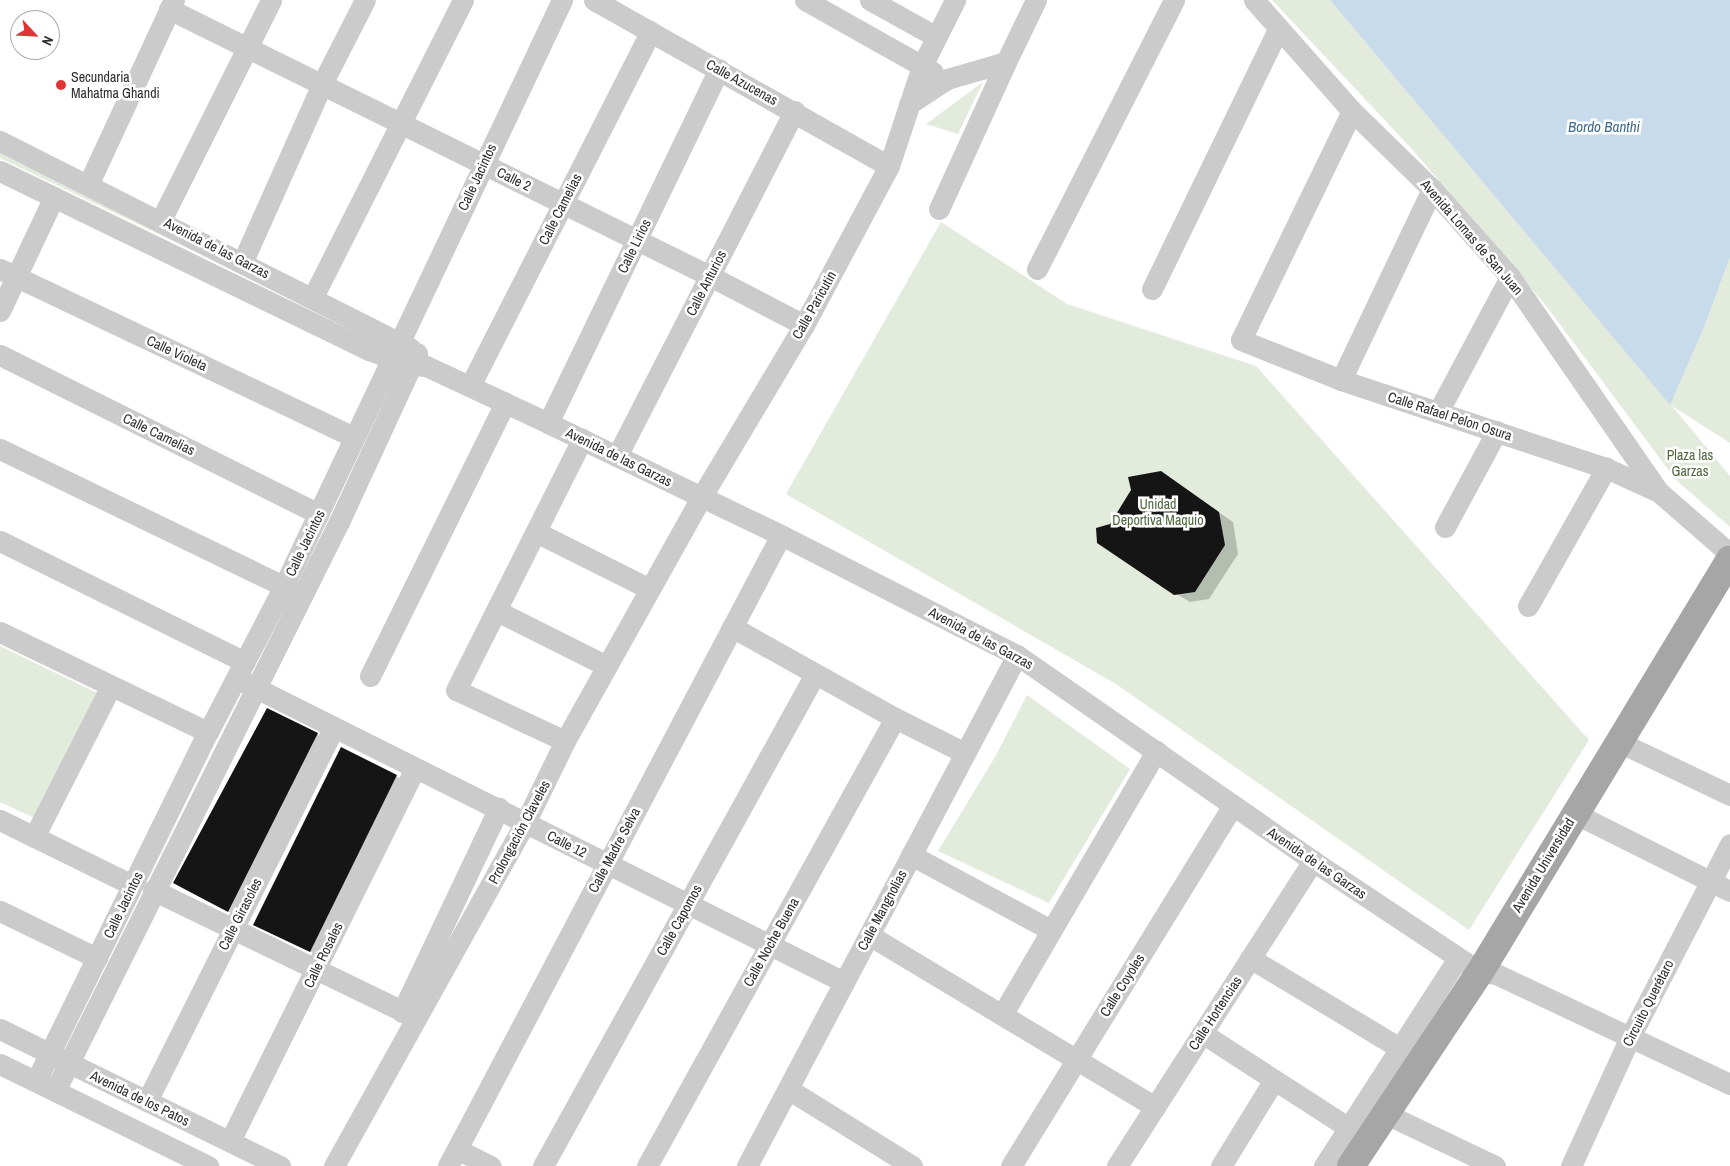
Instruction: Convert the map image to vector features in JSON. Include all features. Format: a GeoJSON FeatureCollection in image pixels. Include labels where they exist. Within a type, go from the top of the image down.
{"type":"FeatureCollection","features":[{"type":"Feature","properties":{"kind":"main road","name":"Avenida Universidad"},"geometry":{"type":"LineString","coordinates":[[1627,746],[1730,560]]}},
{"type":"Feature","properties":{"kind":"main road","name":"Avenida Universidad"},"geometry":{"type":"LineString","coordinates":[[1373,1166],[1393,1117],[1478,968],[1582,818],[1627,746],[1730,595]]}},
{"type":"Feature","properties":{"kind":"main road","name":"Avenida Universidad"},"geometry":{"type":"LineString","coordinates":[[1352,1166],[1393,1117]]}},
{"type":"Feature","properties":{"kind":"street"},"geometry":{"type":"LineString","coordinates":[[161,220],[271,0]]}},
{"type":"Feature","properties":{"kind":"street"},"geometry":{"type":"LineString","coordinates":[[243,261],[322,84],[365,0]]}},
{"type":"Feature","properties":{"kind":"street"},"geometry":{"type":"LineString","coordinates":[[313,297],[463,0]]}},
{"type":"Feature","properties":{"kind":"street","name":"Calle Jacintos"},"geometry":{"type":"LineString","coordinates":[[36,1081],[208,732],[284,586],[483,163],[562,0]]}},
{"type":"Feature","properties":{"kind":"street","name":"Calle Azucenas"},"geometry":{"type":"LineString","coordinates":[[594,0],[889,166]]}},
{"type":"Feature","properties":{"kind":"street"},"geometry":{"type":"LineString","coordinates":[[805,0],[946,80]]}},
{"type":"Feature","properties":{"kind":"street"},"geometry":{"type":"LineString","coordinates":[[870,0],[935,36]]}},
{"type":"Feature","properties":{"kind":"street","name":"Calle Paricutin"},"geometry":{"type":"LineString","coordinates":[[702,496],[804,325],[889,166],[922,66],[935,36],[955,0]]}},
{"type":"Feature","properties":{"kind":"street"},"geometry":{"type":"LineString","coordinates":[[939,209],[1036,0]]}},
{"type":"Feature","properties":{"kind":"street"},"geometry":{"type":"LineString","coordinates":[[1037,269],[1174,0]]}},
{"type":"Feature","properties":{"kind":"street","name":"Avenida Lomas de San Juan"},"geometry":{"type":"LineString","coordinates":[[1254,0],[1352,111],[1432,189],[1510,277],[1659,492],[1730,554]]}},
{"type":"Feature","properties":{"kind":"street"},"geometry":{"type":"LineString","coordinates":[[88,185],[172,4]]}},
{"type":"Feature","properties":{"kind":"street","name":"Calle 2"},"geometry":{"type":"LineString","coordinates":[[172,4],[247,47],[637,239],[804,325]]}},
{"type":"Feature","properties":{"kind":"street"},"geometry":{"type":"LineString","coordinates":[[1152,289],[1279,28]]}},
{"type":"Feature","properties":{"kind":"street","name":"Calle Camelias"},"geometry":{"type":"LineString","coordinates":[[470,386],[651,31]]}},
{"type":"Feature","properties":{"kind":"street"},"geometry":{"type":"LineString","coordinates":[[909,104],[946,80],[1006,62]]}},
{"type":"Feature","properties":{"kind":"street","name":"Calle Lirios"},"geometry":{"type":"LineString","coordinates":[[548,423],[719,69]]}},
{"type":"Feature","properties":{"kind":"street","name":"Calle Anturios"},"geometry":{"type":"LineString","coordinates":[[617,456],[794,111]]}},
{"type":"Feature","properties":{"kind":"street","name":"Calle Rafael Pelon Osura"},"geometry":{"type":"LineString","coordinates":[[1352,111],[1241,340],[1341,380],[1606,468],[1659,492]]}},
{"type":"Feature","properties":{"kind":"street","name":"Avenida de las Garzas"},"geometry":{"type":"LineString","coordinates":[[0,141],[313,297],[418,361],[702,496],[1017,654],[1313,860],[1478,968],[1730,1084]]}},
{"type":"Feature","properties":{"kind":"street","name":"Avenida de las Garzas"},"geometry":{"type":"LineString","coordinates":[[0,171],[54,197],[396,349]]}},
{"type":"Feature","properties":{"kind":"street"},"geometry":{"type":"LineString","coordinates":[[1341,380],[1432,189]]}},
{"type":"Feature","properties":{"kind":"street"},"geometry":{"type":"LineString","coordinates":[[0,311],[7,272],[54,197]]}},
{"type":"Feature","properties":{"kind":"street","name":"Calle Violeta"},"geometry":{"type":"LineString","coordinates":[[7,272],[354,438]]}},
{"type":"Feature","properties":{"kind":"street"},"geometry":{"type":"LineString","coordinates":[[1438,412],[1510,277]]}},
{"type":"Feature","properties":{"kind":"street","name":"Calle Camelias"},"geometry":{"type":"LineString","coordinates":[[0,355],[319,514]]}},
{"type":"Feature","properties":{"kind":"street","name":"Calle Jacintos"},"geometry":{"type":"LineString","coordinates":[[55,1091],[153,890],[257,689],[418,361]]}},
{"type":"Feature","properties":{"kind":"street"},"geometry":{"type":"LineString","coordinates":[[370,676],[505,403]]}},
{"type":"Feature","properties":{"kind":"street"},"geometry":{"type":"LineString","coordinates":[[1445,527],[1497,431]]}},
{"type":"Feature","properties":{"kind":"street"},"geometry":{"type":"LineString","coordinates":[[565,741],[456,690],[582,440]]}},
{"type":"Feature","properties":{"kind":"street"},"geometry":{"type":"LineString","coordinates":[[0,450],[284,586]]}},
{"type":"Feature","properties":{"kind":"street"},"geometry":{"type":"LineString","coordinates":[[1528,606],[1606,468]]}},
{"type":"Feature","properties":{"kind":"street","name":"Prolongación Claveles"},"geometry":{"type":"LineString","coordinates":[[334,1166],[409,1015],[525,823],[565,741],[702,496]]}},
{"type":"Feature","properties":{"kind":"street"},"geometry":{"type":"LineString","coordinates":[[536,532],[650,589]]}},
{"type":"Feature","properties":{"kind":"street","name":"Calle Madre Selva"},"geometry":{"type":"LineString","coordinates":[[452,1158],[781,535]]}},
{"type":"Feature","properties":{"kind":"street","name":"Calle 12"},"geometry":{"type":"LineString","coordinates":[[0,540],[241,670],[257,689],[499,808],[525,823],[844,982]]}},
{"type":"Feature","properties":{"kind":"street"},"geometry":{"type":"LineString","coordinates":[[497,611],[608,666]]}},
{"type":"Feature","properties":{"kind":"street"},"geometry":{"type":"LineString","coordinates":[[732,627],[895,718],[965,753]]}},
{"type":"Feature","properties":{"kind":"street"},"geometry":{"type":"LineString","coordinates":[[0,632],[208,732]]}},
{"type":"Feature","properties":{"kind":"street","name":"Calle Mangnolias"},"geometry":{"type":"LineString","coordinates":[[747,1166],[1017,654]]}},
{"type":"Feature","properties":{"kind":"street","name":"Calle Capomos"},"geometry":{"type":"LineString","coordinates":[[542,1166],[815,674]]}},
{"type":"Feature","properties":{"kind":"street"},"geometry":{"type":"LineString","coordinates":[[34,837],[111,686]]}},
{"type":"Feature","properties":{"kind":"street","name":"Calle Noche Buena"},"geometry":{"type":"LineString","coordinates":[[647,1166],[895,718]]}},
{"type":"Feature","properties":{"kind":"street","name":"Calle Girasoles"},"geometry":{"type":"LineString","coordinates":[[147,1101],[334,728]]}},
{"type":"Feature","properties":{"kind":"street"},"geometry":{"type":"LineString","coordinates":[[1627,746],[1730,794]]}},
{"type":"Feature","properties":{"kind":"street"},"geometry":{"type":"LineString","coordinates":[[1002,1015],[1156,751]]}},
{"type":"Feature","properties":{"kind":"street","name":"Calle Rosales"},"geometry":{"type":"LineString","coordinates":[[230,1141],[415,768]]}},
{"type":"Feature","properties":{"kind":"street","name":"Calle Coyoles"},"geometry":{"type":"LineString","coordinates":[[1011,1166],[1233,805]]}},
{"type":"Feature","properties":{"kind":"street"},"geometry":{"type":"LineString","coordinates":[[153,890],[315,971],[409,1015],[499,808]]}},
{"type":"Feature","properties":{"kind":"street"},"geometry":{"type":"LineString","coordinates":[[1582,818],[1730,891]]}},
{"type":"Feature","properties":{"kind":"street"},"geometry":{"type":"LineString","coordinates":[[0,820],[132,885]]}},
{"type":"Feature","properties":{"kind":"street","name":"Circuito Querétaro"},"geometry":{"type":"LineString","coordinates":[[1572,1166],[1630,1037],[1730,844]]}},
{"type":"Feature","properties":{"kind":"street"},"geometry":{"type":"LineString","coordinates":[[911,855],[1051,930]]}},
{"type":"Feature","properties":{"kind":"street","name":"Calle Hortencias"},"geometry":{"type":"LineString","coordinates":[[1117,1166],[1313,860]]}},
{"type":"Feature","properties":{"kind":"street"},"geometry":{"type":"LineString","coordinates":[[0,911],[97,958]]}},
{"type":"Feature","properties":{"kind":"street"},"geometry":{"type":"LineString","coordinates":[[869,935],[1155,1107]]}},
{"type":"Feature","properties":{"kind":"street"},"geometry":{"type":"LineString","coordinates":[[1250,958],[1400,1048]]}},
{"type":"Feature","properties":{"kind":"street"},"geometry":{"type":"LineString","coordinates":[[1324,1166],[1400,1048],[1478,968]]}},
{"type":"Feature","properties":{"kind":"street","name":"Avenida de los Patos"},"geometry":{"type":"LineString","coordinates":[[0,1029],[280,1166]]}},
{"type":"Feature","properties":{"kind":"street"},"geometry":{"type":"LineString","coordinates":[[1202,1033],[1349,1128]]}},
{"type":"Feature","properties":{"kind":"street"},"geometry":{"type":"LineString","coordinates":[[0,1064],[208,1166]]}},
{"type":"Feature","properties":{"kind":"street"},"geometry":{"type":"LineString","coordinates":[[1221,1166],[1274,1080]]}},
{"type":"Feature","properties":{"kind":"street"},"geometry":{"type":"LineString","coordinates":[[788,1089],[908,1165]]}},
{"type":"Feature","properties":{"kind":"street"},"geometry":{"type":"LineString","coordinates":[[1393,1117],[1496,1166]]}},
{"type":"Feature","properties":{"kind":"street"},"geometry":{"type":"LineString","coordinates":[[452,1158],[491,1166]]}},
{"type":"Feature","properties":{"kind":"green space","name":"Plaza las Garzas"},"geometry":{"type":"Polygon","coordinates":[[[1272,0],[1330,0],[1670,404],[1705,325],[1730,257],[1730,443],[1672,406],[1730,476],[1730,527],[1676,480],[1547,307],[1411,148],[1272,0]]]}},
{"type":"Feature","properties":{"kind":"green space"},"geometry":{"type":"Polygon","coordinates":[[[983,82],[958,134],[926,124],[983,82]]]}},
{"type":"Feature","properties":{"kind":"green space"},"geometry":{"type":"Polygon","coordinates":[[[0,147],[340,321],[0,158],[0,147]]]}},
{"type":"Feature","properties":{"kind":"green space","name":"Unidad Deportiva Maquio"},"geometry":{"type":"Polygon","coordinates":[[[941,222],[1067,304],[1256,366],[1589,740],[1469,930],[1116,684],[786,494],[941,222]]]}},
{"type":"Feature","properties":{"kind":"green space"},"geometry":{"type":"Polygon","coordinates":[[[0,646],[97,693],[34,818],[0,802],[0,646]]]}},
{"type":"Feature","properties":{"kind":"green space"},"geometry":{"type":"Polygon","coordinates":[[[1027,695],[1130,769],[1049,903],[938,851],[995,757],[1027,695]]]}},
{"type":"Feature","properties":{"kind":"water","name":"Bordo Banthi"},"geometry":{"type":"Polygon","coordinates":[[[1330,0],[1730,0],[1730,257],[1705,325],[1670,405],[1330,0]]]}},
{"type":"Feature","properties":{"kind":"building"},"geometry":{"type":"Polygon","coordinates":[[[1161,471],[1219,512],[1225,545],[1195,592],[1174,595],[1097,543],[1096,528],[1110,524],[1131,490],[1128,477],[1161,471]]]}},
{"type":"Feature","properties":{"kind":"building"},"geometry":{"type":"Polygon","coordinates":[[[267,708],[318,733],[228,912],[173,883],[267,708]]]}},
{"type":"Feature","properties":{"kind":"building"},"geometry":{"type":"Polygon","coordinates":[[[341,747],[397,775],[310,952],[253,925],[341,747]]]}},
{"type":"Feature","properties":{"kind":"place","name":"Secundaria Mahatma Ghandi"},"geometry":{"type":"Point","coordinates":[61,85]}}]}
